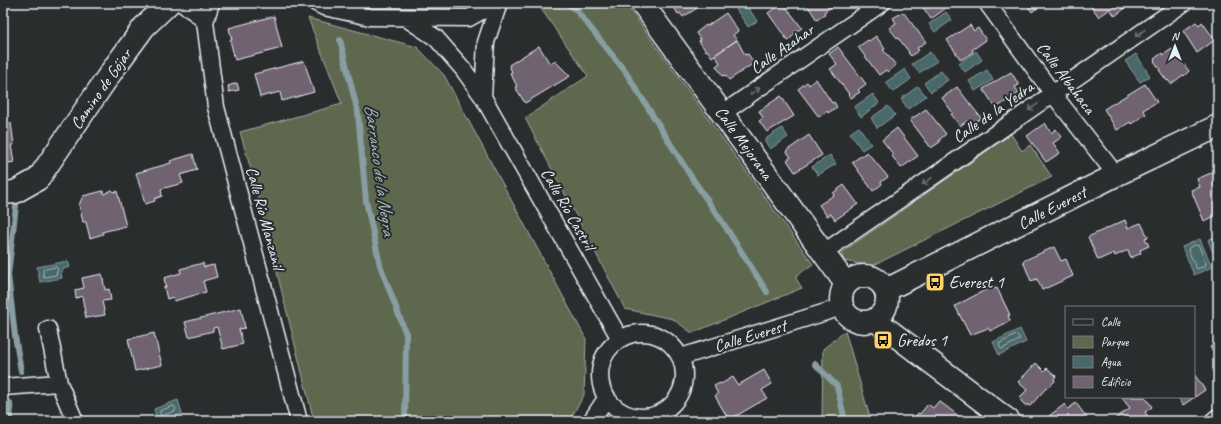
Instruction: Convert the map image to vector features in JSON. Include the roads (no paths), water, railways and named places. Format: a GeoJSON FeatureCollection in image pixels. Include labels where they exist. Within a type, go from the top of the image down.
{"type":"FeatureCollection","features":[{"type":"Feature","properties":{"kind":"street","name":"Camino de Gójar"},"geometry":{"type":"LineString","coordinates":[[3,194],[15,192],[38,179],[144,27],[169,3]]}},
{"type":"Feature","properties":{"kind":"street"},"geometry":{"type":"LineString","coordinates":[[181,3],[197,14],[205,22]]}},
{"type":"Feature","properties":{"kind":"street","name":"Calle Río Manzanil"},"geometry":{"type":"LineString","coordinates":[[212,3],[205,22],[216,107],[299,421]]}},
{"type":"Feature","properties":{"kind":"street"},"geometry":{"type":"LineString","coordinates":[[316,3],[324,7],[370,17],[406,18],[469,18],[497,3]]}},
{"type":"Feature","properties":{"kind":"street"},"geometry":{"type":"LineString","coordinates":[[484,97],[486,42],[497,3]]}},
{"type":"Feature","properties":{"kind":"street","name":"Calle Mejorana"},"geometry":{"type":"LineString","coordinates":[[642,3],[846,284]]}},
{"type":"Feature","properties":{"kind":"street","name":"Calle Azahar"},"geometry":{"type":"LineString","coordinates":[[723,113],[882,3]]}},
{"type":"Feature","properties":{"kind":"street","name":"Calle Albahaca"},"geometry":{"type":"LineString","coordinates":[[987,3],[1053,94],[1116,175]]}},
{"type":"Feature","properties":{"kind":"street","name":"Calle de la Yedra"},"geometry":{"type":"LineString","coordinates":[[824,252],[1184,3]]}},
{"type":"Feature","properties":{"kind":"street","name":"Calle Río Castril"},"geometry":{"type":"LineString","coordinates":[[406,18],[436,38],[463,69],[484,97],[620,339]]}},
{"type":"Feature","properties":{"kind":"street","name":"Calle Everest"},"geometry":{"type":"LineString","coordinates":[[886,290],[1116,175],[1218,126]]}},
{"type":"Feature","properties":{"kind":"street"},"geometry":{"type":"LineString","coordinates":[[860,276],[876,278],[882,283],[886,290],[888,304],[885,310],[875,320],[860,322],[852,319],[846,314],[842,307],[841,295],[846,284],[852,279],[860,276]]}},
{"type":"Feature","properties":{"kind":"street","name":"Calle Everest"},"geometry":{"type":"LineString","coordinates":[[681,357],[842,307]]}},
{"type":"Feature","properties":{"kind":"street"},"geometry":{"type":"LineString","coordinates":[[875,320],[1009,421]]}},
{"type":"Feature","properties":{"kind":"street"},"geometry":{"type":"LineString","coordinates":[[48,329],[60,383],[75,421]]}},
{"type":"Feature","properties":{"kind":"street"},"geometry":{"type":"LineString","coordinates":[[634,333],[648,333],[662,337],[673,345],[681,357],[684,369],[684,382],[680,394],[665,416],[638,417],[626,413],[615,407],[607,397],[601,385],[600,372],[603,358],[610,347],[620,339],[634,333]]}},
{"type":"Feature","properties":{"kind":"street"},"geometry":{"type":"LineString","coordinates":[[3,387],[60,383]]}},
{"type":"Feature","properties":{"kind":"street"},"geometry":{"type":"LineString","coordinates":[[591,421],[607,397]]}},
{"type":"Feature","properties":{"kind":"street"},"geometry":{"type":"LineString","coordinates":[[1213,421],[1218,417]]}},
{"type":"Feature","properties":{"kind":"water"},"geometry":{"type":"Polygon","coordinates":[[[745,3],[757,21],[748,27],[736,9],[745,3]]]}},
{"type":"Feature","properties":{"kind":"water"},"geometry":{"type":"Polygon","coordinates":[[[946,12],[952,20],[935,32],[929,24],[946,12]]]}},
{"type":"Feature","properties":{"kind":"water"},"geometry":{"type":"Polygon","coordinates":[[[976,51],[982,60],[965,72],[959,64],[976,51]]]}},
{"type":"Feature","properties":{"kind":"water"},"geometry":{"type":"Polygon","coordinates":[[[930,52],[937,61],[919,73],[912,64],[930,52]]]}},
{"type":"Feature","properties":{"kind":"water"},"geometry":{"type":"Polygon","coordinates":[[[1136,54],[1150,76],[1140,82],[1125,61],[1136,54]]]}},
{"type":"Feature","properties":{"kind":"water"},"geometry":{"type":"Polygon","coordinates":[[[905,69],[911,79],[893,92],[886,82],[905,69]]]}},
{"type":"Feature","properties":{"kind":"water"},"geometry":{"type":"Polygon","coordinates":[[[987,70],[993,80],[975,91],[969,81],[987,70]]]}},
{"type":"Feature","properties":{"kind":"water"},"geometry":{"type":"Polygon","coordinates":[[[941,71],[948,80],[931,92],[924,83],[941,71]]]}},
{"type":"Feature","properties":{"kind":"water"},"geometry":{"type":"Polygon","coordinates":[[[918,86],[926,96],[908,109],[901,99],[918,86]]]}},
{"type":"Feature","properties":{"kind":"water"},"geometry":{"type":"Polygon","coordinates":[[[873,94],[879,103],[861,117],[854,107],[873,94]]]}},
{"type":"Feature","properties":{"kind":"water"},"geometry":{"type":"Polygon","coordinates":[[[888,106],[895,115],[877,128],[871,118],[888,106]]]}},
{"type":"Feature","properties":{"kind":"water"},"geometry":{"type":"Polygon","coordinates":[[[859,127],[871,144],[862,150],[850,133],[859,127]]]}},
{"type":"Feature","properties":{"kind":"water"},"geometry":{"type":"Polygon","coordinates":[[[782,128],[788,137],[770,149],[764,140],[782,128]]]}},
{"type":"Feature","properties":{"kind":"water"},"geometry":{"type":"Polygon","coordinates":[[[830,155],[836,164],[818,175],[812,167],[830,155]]]}},
{"type":"Feature","properties":{"kind":"water"},"geometry":{"type":"Polygon","coordinates":[[[1218,235],[1218,263],[1217,263],[1208,240],[1218,235]]]}},
{"type":"Feature","properties":{"kind":"water"},"geometry":{"type":"Polygon","coordinates":[[[1200,239],[1212,267],[1194,275],[1182,247],[1200,239]]]}},
{"type":"Feature","properties":{"kind":"water"},"geometry":{"type":"Polygon","coordinates":[[[68,261],[70,267],[63,269],[61,273],[62,278],[40,282],[37,267],[68,261]]]}},
{"type":"Feature","properties":{"kind":"water"},"geometry":{"type":"Polygon","coordinates":[[[1020,329],[1026,342],[999,355],[993,342],[1020,329]]]}},
{"type":"Feature","properties":{"kind":"water"},"geometry":{"type":"Polygon","coordinates":[[[178,400],[182,414],[157,421],[154,409],[178,400]]]}},
{"type":"Feature","properties":{"kind":"waterway"},"geometry":{"type":"LineString","coordinates":[[567,3],[577,11],[625,71],[690,175],[767,292]]}},
{"type":"Feature","properties":{"kind":"waterway","name":"Barranco de la Negra"},"geometry":{"type":"LineString","coordinates":[[340,40],[358,113],[366,201],[380,265],[406,334],[405,421]]}},
{"type":"Feature","properties":{"kind":"waterway"},"geometry":{"type":"LineString","coordinates":[[16,205],[8,275],[15,336],[21,371]]}},
{"type":"Feature","properties":{"kind":"waterway"},"geometry":{"type":"LineString","coordinates":[[815,364],[837,386],[845,421]]}},
{"type":"Feature","properties":{"kind":"waterway"},"geometry":{"type":"LineString","coordinates":[[10,403],[11,421]]}},
{"type":"Feature","properties":{"kind":"place","name":"Everest 1"},"geometry":{"type":"Point","coordinates":[935,282]}},
{"type":"Feature","properties":{"kind":"place","name":"Gredos 1"},"geometry":{"type":"Point","coordinates":[883,340]}}]}
